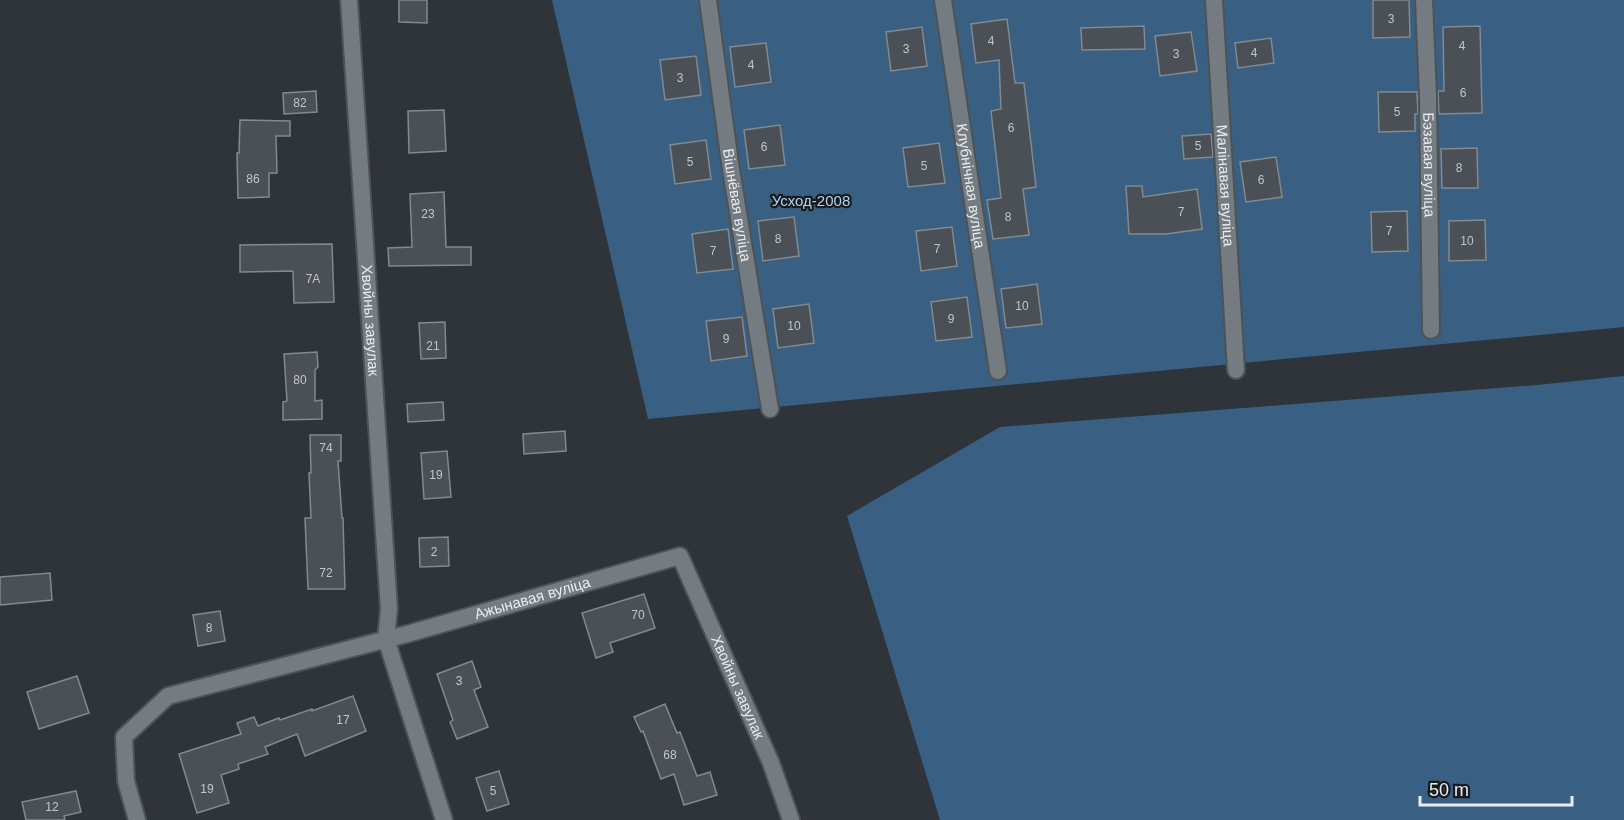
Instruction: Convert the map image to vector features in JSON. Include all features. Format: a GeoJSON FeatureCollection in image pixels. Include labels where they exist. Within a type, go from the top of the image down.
{"type":"FeatureCollection","features":[{"type":"Feature","properties":{"kind":"street","name":"Хвойны завулак"},"geometry":{"type":"LineString","coordinates":[[349,0],[389,609],[386,639]]}},
{"type":"Feature","properties":{"kind":"street","name":"Вішнёвая вуліца"},"geometry":{"type":"LineString","coordinates":[[708,0],[730,162],[770,409]]}},
{"type":"Feature","properties":{"kind":"street","name":"Клубнічная вуліца"},"geometry":{"type":"LineString","coordinates":[[943,0],[998,371]]}},
{"type":"Feature","properties":{"kind":"street","name":"Малінавая вуліца"},"geometry":{"type":"LineString","coordinates":[[1214,0],[1236,370]]}},
{"type":"Feature","properties":{"kind":"street","name":"Бэзавая вуліца"},"geometry":{"type":"LineString","coordinates":[[1424,0],[1428,96],[1431,330]]}},
{"type":"Feature","properties":{"kind":"street","name":"Хвойны завулак"},"geometry":{"type":"LineString","coordinates":[[680,556],[771,763],[791,820]]}},
{"type":"Feature","properties":{"kind":"street","name":"Ажынавая вуліца"},"geometry":{"type":"LineString","coordinates":[[137,820],[126,781],[124,737],[168,696],[386,639],[680,556]]}},
{"type":"Feature","properties":{"kind":"street"},"geometry":{"type":"LineString","coordinates":[[386,639],[444,820]]}},
{"type":"Feature","properties":{"kind":"green space","name":"Усход-2008"},"geometry":{"type":"Polygon","coordinates":[[[552,0],[1624,0],[1624,327],[648,419],[552,0]]]}},
{"type":"Feature","properties":{"kind":"green space"},"geometry":{"type":"Polygon","coordinates":[[[1624,376],[1624,820],[940,820],[847,516],[1000,427],[1537,385],[1624,376]]]}},
{"type":"Feature","properties":{"kind":"building"},"geometry":{"type":"Polygon","coordinates":[[[399,0],[427,0],[427,23],[399,22],[399,0]]]}},
{"type":"Feature","properties":{"kind":"building"},"geometry":{"type":"Polygon","coordinates":[[[1373,0],[1409,0],[1410,37],[1373,38],[1373,0]]]}},
{"type":"Feature","properties":{"kind":"building"},"geometry":{"type":"Polygon","coordinates":[[[1007,19],[1015,83],[1024,83],[1036,187],[1023,189],[1029,235],[993,239],[987,200],[1001,198],[991,111],[1001,109],[999,60],[976,63],[971,24],[1007,19]]]}},
{"type":"Feature","properties":{"kind":"building"},"geometry":{"type":"Polygon","coordinates":[[[1144,26],[1145,49],[1082,50],[1081,28],[1144,26]]]}},
{"type":"Feature","properties":{"kind":"building"},"geometry":{"type":"Polygon","coordinates":[[[1480,26],[1482,113],[1439,114],[1438,91],[1444,91],[1443,27],[1480,26]]]}},
{"type":"Feature","properties":{"kind":"building"},"geometry":{"type":"Polygon","coordinates":[[[922,27],[927,66],[891,71],[886,32],[922,27]]]}},
{"type":"Feature","properties":{"kind":"building"},"geometry":{"type":"Polygon","coordinates":[[[1191,32],[1197,71],[1160,76],[1155,36],[1191,32]]]}},
{"type":"Feature","properties":{"kind":"building"},"geometry":{"type":"Polygon","coordinates":[[[1271,38],[1274,63],[1238,68],[1235,43],[1271,38]]]}},
{"type":"Feature","properties":{"kind":"building"},"geometry":{"type":"Polygon","coordinates":[[[766,43],[771,82],[735,87],[730,47],[766,43]]]}},
{"type":"Feature","properties":{"kind":"building"},"geometry":{"type":"Polygon","coordinates":[[[696,56],[701,95],[665,100],[660,60],[696,56]]]}},
{"type":"Feature","properties":{"kind":"building"},"geometry":{"type":"Polygon","coordinates":[[[316,91],[317,112],[284,114],[283,93],[316,91]]]}},
{"type":"Feature","properties":{"kind":"building"},"geometry":{"type":"Polygon","coordinates":[[[1378,92],[1417,92],[1418,114],[1415,114],[1415,131],[1379,132],[1378,92]]]}},
{"type":"Feature","properties":{"kind":"building"},"geometry":{"type":"Polygon","coordinates":[[[444,110],[446,151],[409,153],[408,111],[444,110]]]}},
{"type":"Feature","properties":{"kind":"building"},"geometry":{"type":"Polygon","coordinates":[[[240,120],[290,121],[290,136],[276,136],[277,173],[269,173],[269,197],[238,198],[237,153],[239,153],[240,120]]]}},
{"type":"Feature","properties":{"kind":"building"},"geometry":{"type":"Polygon","coordinates":[[[780,125],[785,165],[749,169],[744,130],[780,125]]]}},
{"type":"Feature","properties":{"kind":"building"},"geometry":{"type":"Polygon","coordinates":[[[1211,134],[1213,157],[1184,159],[1182,136],[1211,134]]]}},
{"type":"Feature","properties":{"kind":"building"},"geometry":{"type":"Polygon","coordinates":[[[706,140],[711,179],[675,184],[670,145],[706,140]]]}},
{"type":"Feature","properties":{"kind":"building"},"geometry":{"type":"Polygon","coordinates":[[[939,143],[945,183],[908,187],[903,148],[939,143]]]}},
{"type":"Feature","properties":{"kind":"building"},"geometry":{"type":"Polygon","coordinates":[[[1477,148],[1478,188],[1442,188],[1441,149],[1477,148]]]}},
{"type":"Feature","properties":{"kind":"building"},"geometry":{"type":"Polygon","coordinates":[[[1276,157],[1282,197],[1246,202],[1240,162],[1276,157]]]}},
{"type":"Feature","properties":{"kind":"building"},"geometry":{"type":"Polygon","coordinates":[[[1126,186],[1142,186],[1143,197],[1197,189],[1202,229],[1166,234],[1129,234],[1126,186]]]}},
{"type":"Feature","properties":{"kind":"building"},"geometry":{"type":"Polygon","coordinates":[[[444,192],[446,247],[471,247],[471,265],[389,266],[388,248],[412,247],[410,194],[444,192]]]}},
{"type":"Feature","properties":{"kind":"building"},"geometry":{"type":"Polygon","coordinates":[[[1407,211],[1408,251],[1372,252],[1371,212],[1407,211]]]}},
{"type":"Feature","properties":{"kind":"building"},"geometry":{"type":"Polygon","coordinates":[[[794,217],[799,256],[763,261],[758,221],[794,217]]]}},
{"type":"Feature","properties":{"kind":"building"},"geometry":{"type":"Polygon","coordinates":[[[1485,220],[1486,260],[1449,261],[1449,221],[1485,220]]]}},
{"type":"Feature","properties":{"kind":"building"},"geometry":{"type":"Polygon","coordinates":[[[952,227],[957,266],[921,271],[916,231],[952,227]]]}},
{"type":"Feature","properties":{"kind":"building"},"geometry":{"type":"Polygon","coordinates":[[[728,229],[733,269],[697,273],[692,234],[728,229]]]}},
{"type":"Feature","properties":{"kind":"building"},"geometry":{"type":"Polygon","coordinates":[[[332,244],[334,302],[294,303],[293,271],[240,272],[240,245],[332,244]]]}},
{"type":"Feature","properties":{"kind":"building"},"geometry":{"type":"Polygon","coordinates":[[[1037,284],[1042,324],[1006,328],[1001,289],[1037,284]]]}},
{"type":"Feature","properties":{"kind":"building"},"geometry":{"type":"Polygon","coordinates":[[[967,297],[972,337],[936,341],[931,302],[967,297]]]}},
{"type":"Feature","properties":{"kind":"building"},"geometry":{"type":"Polygon","coordinates":[[[809,304],[814,343],[778,348],[773,309],[809,304]]]}},
{"type":"Feature","properties":{"kind":"building"},"geometry":{"type":"Polygon","coordinates":[[[742,317],[747,356],[711,361],[706,321],[742,317]]]}},
{"type":"Feature","properties":{"kind":"building"},"geometry":{"type":"Polygon","coordinates":[[[445,322],[446,358],[421,359],[419,323],[445,322]]]}},
{"type":"Feature","properties":{"kind":"building"},"geometry":{"type":"Polygon","coordinates":[[[317,352],[315,401],[322,400],[322,419],[283,420],[283,402],[287,401],[284,354],[317,352]]]}},
{"type":"Feature","properties":{"kind":"building"},"geometry":{"type":"Polygon","coordinates":[[[443,402],[444,420],[408,422],[407,404],[443,402]]]}},
{"type":"Feature","properties":{"kind":"building"},"geometry":{"type":"Polygon","coordinates":[[[565,431],[566,451],[524,454],[523,434],[565,431]]]}},
{"type":"Feature","properties":{"kind":"building"},"geometry":{"type":"Polygon","coordinates":[[[310,435],[341,435],[341,461],[338,461],[343,518],[345,589],[308,589],[305,518],[311,518],[310,435]]]}},
{"type":"Feature","properties":{"kind":"building"},"geometry":{"type":"Polygon","coordinates":[[[447,451],[451,497],[424,499],[421,453],[447,451]]]}},
{"type":"Feature","properties":{"kind":"building"},"geometry":{"type":"Polygon","coordinates":[[[448,537],[449,566],[420,567],[419,538],[448,537]]]}},
{"type":"Feature","properties":{"kind":"building"},"geometry":{"type":"Polygon","coordinates":[[[50,573],[52,600],[0,605],[0,577],[50,573]]]}},
{"type":"Feature","properties":{"kind":"building"},"geometry":{"type":"Polygon","coordinates":[[[644,594],[655,628],[610,643],[613,652],[596,658],[582,613],[644,594]]]}},
{"type":"Feature","properties":{"kind":"building"},"geometry":{"type":"Polygon","coordinates":[[[220,611],[225,641],[198,646],[193,615],[220,611]]]}},
{"type":"Feature","properties":{"kind":"building"},"geometry":{"type":"Polygon","coordinates":[[[472,661],[481,687],[474,690],[488,727],[457,739],[437,674],[472,661]]]}},
{"type":"Feature","properties":{"kind":"building"},"geometry":{"type":"Polygon","coordinates":[[[77,676],[89,713],[39,729],[27,692],[77,676]]]}},
{"type":"Feature","properties":{"kind":"building"},"geometry":{"type":"Polygon","coordinates":[[[353,696],[366,731],[305,756],[297,734],[265,747],[268,754],[238,764],[239,769],[221,775],[229,803],[197,813],[179,754],[241,734],[237,723],[254,717],[258,726],[279,718],[280,720],[312,709],[312,711],[353,696]]]}},
{"type":"Feature","properties":{"kind":"building"},"geometry":{"type":"Polygon","coordinates":[[[665,704],[677,733],[680,732],[697,776],[710,772],[717,795],[684,805],[674,774],[661,779],[643,731],[641,732],[634,717],[665,704]]]}},
{"type":"Feature","properties":{"kind":"building"},"geometry":{"type":"Polygon","coordinates":[[[499,771],[509,804],[487,811],[476,778],[499,771]]]}},
{"type":"Feature","properties":{"kind":"building"},"geometry":{"type":"Polygon","coordinates":[[[76,791],[81,812],[64,816],[65,820],[26,820],[22,802],[76,791]]]}}]}
